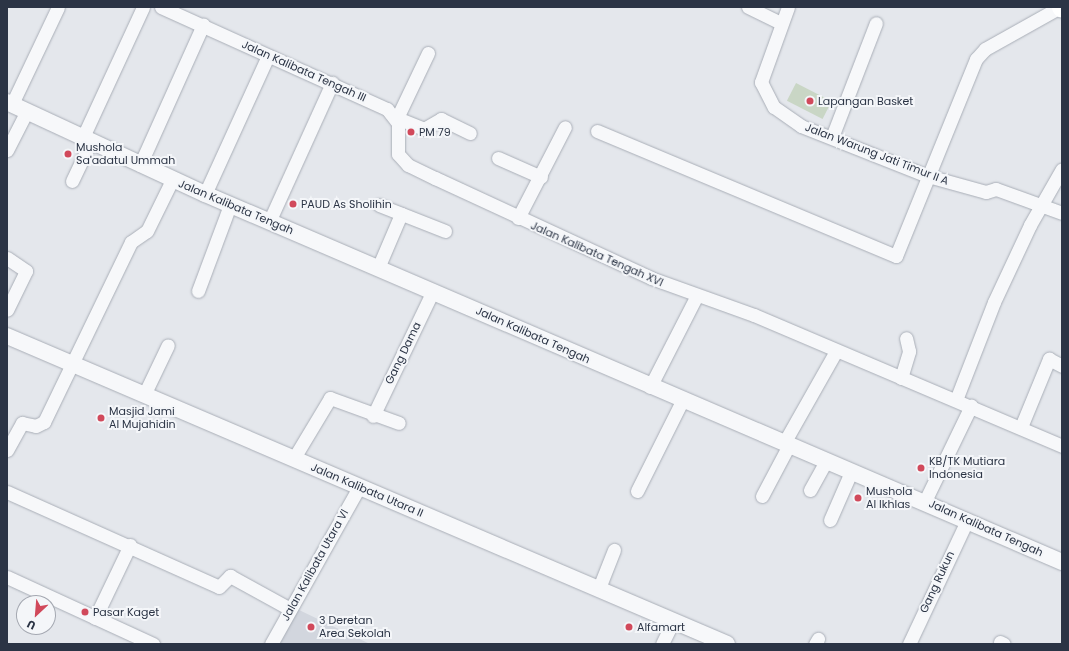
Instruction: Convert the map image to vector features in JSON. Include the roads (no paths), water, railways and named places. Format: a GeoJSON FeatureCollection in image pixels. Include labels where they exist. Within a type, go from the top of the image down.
{"type":"FeatureCollection","features":[{"type":"Feature","properties":{"kind":"street"},"geometry":{"type":"LineString","coordinates":[[9,103],[58,7]]}},
{"type":"Feature","properties":{"kind":"street"},"geometry":{"type":"LineString","coordinates":[[72,181],[87,139],[143,7]]}},
{"type":"Feature","properties":{"kind":"street","name":"Jalan Kalibata Tengah III"},"geometry":{"type":"LineString","coordinates":[[161,7],[268,56],[332,83],[387,109],[397,118],[424,129],[441,119],[470,133]]}},
{"type":"Feature","properties":{"kind":"street"},"geometry":{"type":"LineString","coordinates":[[748,7],[781,23]]}},
{"type":"Feature","properties":{"kind":"street","name":"Jalan Warung Jati Timur II A"},"geometry":{"type":"LineString","coordinates":[[788,7],[761,82],[774,107],[801,126],[832,136],[928,176],[986,192],[996,189],[1041,208],[1062,213]]}},
{"type":"Feature","properties":{"kind":"street"},"geometry":{"type":"LineString","coordinates":[[597,131],[896,256],[976,59],[985,49],[1061,7]]}},
{"type":"Feature","properties":{"kind":"street"},"geometry":{"type":"LineString","coordinates":[[832,136],[876,23]]}},
{"type":"Feature","properties":{"kind":"street"},"geometry":{"type":"LineString","coordinates":[[140,166],[203,25]]}},
{"type":"Feature","properties":{"kind":"street"},"geometry":{"type":"LineString","coordinates":[[397,118],[428,53]]}},
{"type":"Feature","properties":{"kind":"street"},"geometry":{"type":"LineString","coordinates":[[204,194],[268,56]]}},
{"type":"Feature","properties":{"kind":"street"},"geometry":{"type":"LineString","coordinates":[[269,222],[332,83]]}},
{"type":"Feature","properties":{"kind":"street","name":"Jalan Kalibata Tengah"},"geometry":{"type":"LineString","coordinates":[[9,103],[87,139],[140,166],[204,194],[433,291],[650,387],[851,472],[925,501],[1062,562]]}},
{"type":"Feature","properties":{"kind":"street"},"geometry":{"type":"LineString","coordinates":[[7,150],[27,112]]}},
{"type":"Feature","properties":{"kind":"street","name":"Jalan Kalibata Tengah XVI"},"geometry":{"type":"LineString","coordinates":[[397,118],[398,154],[408,165],[518,218],[696,297],[754,315],[836,351],[1021,427],[1062,446]]}},
{"type":"Feature","properties":{"kind":"street"},"geometry":{"type":"LineString","coordinates":[[518,218],[541,178],[565,127]]}},
{"type":"Feature","properties":{"kind":"street"},"geometry":{"type":"LineString","coordinates":[[498,158],[541,178]]}},
{"type":"Feature","properties":{"kind":"street"},"geometry":{"type":"LineString","coordinates":[[956,400],[994,302],[1062,169]]}},
{"type":"Feature","properties":{"kind":"street"},"geometry":{"type":"LineString","coordinates":[[7,450],[22,423],[36,426],[44,422],[131,242],[147,231],[172,180]]}},
{"type":"Feature","properties":{"kind":"street"},"geometry":{"type":"LineString","coordinates":[[198,291],[230,205]]}},
{"type":"Feature","properties":{"kind":"street"},"geometry":{"type":"LineString","coordinates":[[379,205],[445,231]]}},
{"type":"Feature","properties":{"kind":"street"},"geometry":{"type":"LineString","coordinates":[[378,268],[402,214]]}},
{"type":"Feature","properties":{"kind":"street"},"geometry":{"type":"LineString","coordinates":[[7,258],[26,271],[7,310]]}},
{"type":"Feature","properties":{"kind":"street","name":"Gang Dama"},"geometry":{"type":"LineString","coordinates":[[373,416],[433,291]]}},
{"type":"Feature","properties":{"kind":"street"},"geometry":{"type":"LineString","coordinates":[[650,387],[696,297]]}},
{"type":"Feature","properties":{"kind":"street","name":"Jalan Kalibata Utara II"},"geometry":{"type":"LineString","coordinates":[[7,336],[70,366],[144,395],[294,458],[727,644]]}},
{"type":"Feature","properties":{"kind":"street"},"geometry":{"type":"LineString","coordinates":[[901,378],[909,351],[906,338]]}},
{"type":"Feature","properties":{"kind":"street"},"geometry":{"type":"LineString","coordinates":[[144,395],[168,345]]}},
{"type":"Feature","properties":{"kind":"street"},"geometry":{"type":"LineString","coordinates":[[762,496],[786,444],[836,351]]}},
{"type":"Feature","properties":{"kind":"street"},"geometry":{"type":"LineString","coordinates":[[1021,427],[1049,360],[1062,366]]}},
{"type":"Feature","properties":{"kind":"street"},"geometry":{"type":"LineString","coordinates":[[294,458],[330,398],[373,416],[399,423]]}},
{"type":"Feature","properties":{"kind":"street"},"geometry":{"type":"LineString","coordinates":[[637,490],[682,400]]}},
{"type":"Feature","properties":{"kind":"street"},"geometry":{"type":"LineString","coordinates":[[925,501],[971,406]]}},
{"type":"Feature","properties":{"kind":"street"},"geometry":{"type":"LineString","coordinates":[[810,490],[826,461]]}},
{"type":"Feature","properties":{"kind":"street"},"geometry":{"type":"LineString","coordinates":[[830,520],[851,472]]}},
{"type":"Feature","properties":{"kind":"street","name":"Jalan Kalibata Utara VI"},"geometry":{"type":"LineString","coordinates":[[271,644],[359,487]]}},
{"type":"Feature","properties":{"kind":"street"},"geometry":{"type":"LineString","coordinates":[[7,492],[130,545],[219,587],[230,576],[290,609]]}},
{"type":"Feature","properties":{"kind":"street","name":"Gang Rukun"},"geometry":{"type":"LineString","coordinates":[[909,644],[967,521]]}},
{"type":"Feature","properties":{"kind":"street"},"geometry":{"type":"LineString","coordinates":[[95,618],[130,545]]}},
{"type":"Feature","properties":{"kind":"street"},"geometry":{"type":"LineString","coordinates":[[599,588],[614,550]]}},
{"type":"Feature","properties":{"kind":"street"},"geometry":{"type":"LineString","coordinates":[[7,577],[95,618],[133,640],[153,644]]}},
{"type":"Feature","properties":{"kind":"street"},"geometry":{"type":"LineString","coordinates":[[662,644],[673,621]]}},
{"type":"Feature","properties":{"kind":"place","name":"Lapangan Basket"},"geometry":{"type":"Point","coordinates":[810,101]}},
{"type":"Feature","properties":{"kind":"place","name":"PM 79"},"geometry":{"type":"Point","coordinates":[411,132]}},
{"type":"Feature","properties":{"kind":"place","name":"Mushola Sa'adatul Ummah"},"geometry":{"type":"Point","coordinates":[68,154]}},
{"type":"Feature","properties":{"kind":"place","name":"PAUD As Sholihin"},"geometry":{"type":"Point","coordinates":[293,204]}},
{"type":"Feature","properties":{"kind":"place","name":"Masjid Jami Al Mujahidin"},"geometry":{"type":"Point","coordinates":[101,418]}},
{"type":"Feature","properties":{"kind":"place","name":"KB/TK Mutiara Indonesia"},"geometry":{"type":"Point","coordinates":[921,468]}},
{"type":"Feature","properties":{"kind":"place","name":"Mushola Al Ikhlas"},"geometry":{"type":"Point","coordinates":[858,498]}},
{"type":"Feature","properties":{"kind":"place","name":"Pasar Kaget"},"geometry":{"type":"Point","coordinates":[85,612]}},
{"type":"Feature","properties":{"kind":"place","name":"3 Deretan Area Sekolah"},"geometry":{"type":"Point","coordinates":[311,627]}},
{"type":"Feature","properties":{"kind":"place","name":"Alfamart"},"geometry":{"type":"Point","coordinates":[629,627]}}]}
